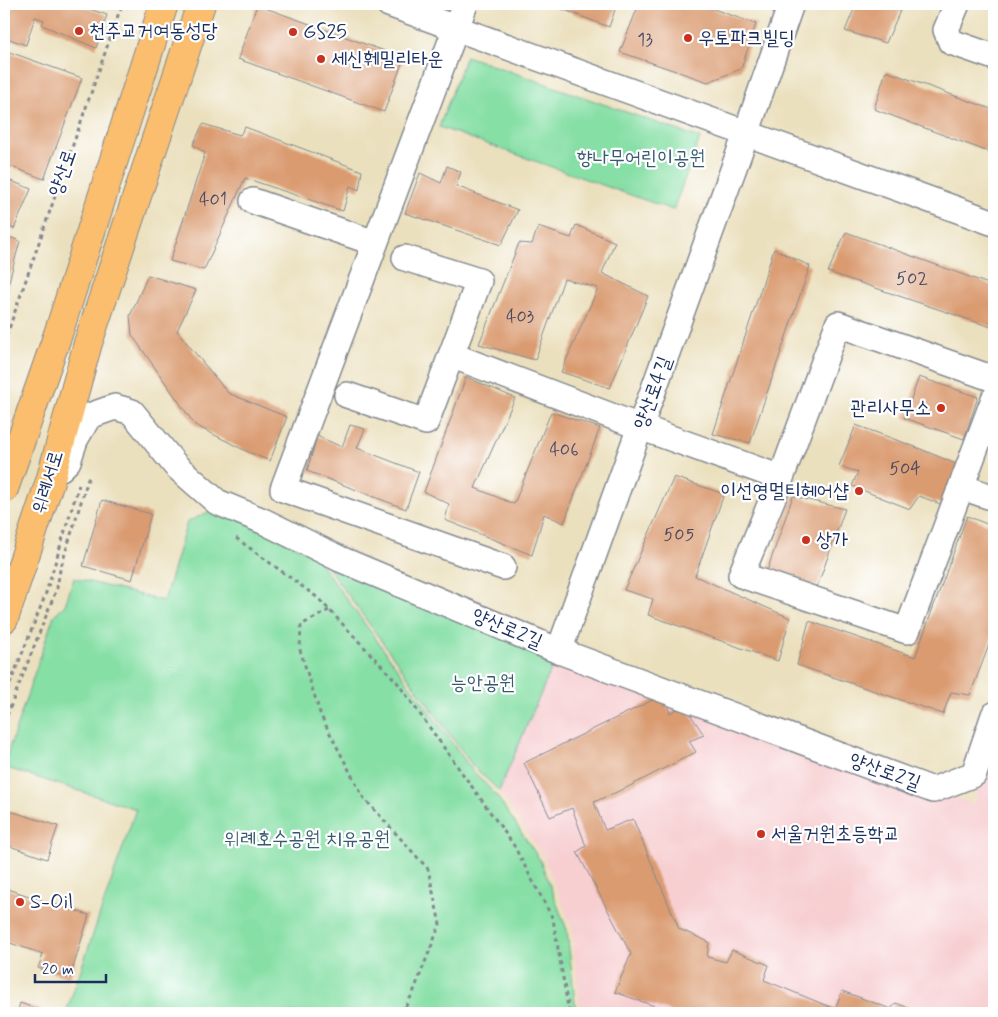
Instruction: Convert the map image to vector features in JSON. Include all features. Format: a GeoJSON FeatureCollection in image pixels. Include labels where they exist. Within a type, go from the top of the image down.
{"type":"FeatureCollection","features":[{"type":"Feature","properties":{"kind":"main road","name":"위례서로"},"geometry":{"type":"LineString","coordinates":[[4,489],[58,334],[164,4]]}},
{"type":"Feature","properties":{"kind":"main road","name":"위례서로"},"geometry":{"type":"LineString","coordinates":[[4,619],[50,482],[88,343],[201,4]]}},
{"type":"Feature","properties":{"kind":"street"},"geometry":{"type":"LineString","coordinates":[[389,4],[994,223]]}},
{"type":"Feature","properties":{"kind":"street"},"geometry":{"type":"LineString","coordinates":[[464,4],[283,489],[503,567]]}},
{"type":"Feature","properties":{"kind":"street","name":"양산로4길"},"geometry":{"type":"LineString","coordinates":[[559,651],[746,134],[791,4]]}},
{"type":"Feature","properties":{"kind":"street"},"geometry":{"type":"LineString","coordinates":[[957,4],[946,30],[950,42],[994,57]]}},
{"type":"Feature","properties":{"kind":"street"},"geometry":{"type":"LineString","coordinates":[[253,201],[375,243]]}},
{"type":"Feature","properties":{"kind":"street"},"geometry":{"type":"LineString","coordinates":[[347,395],[426,422],[479,281],[405,258]]}},
{"type":"Feature","properties":{"kind":"street"},"geometry":{"type":"LineString","coordinates":[[994,379],[838,324],[781,478],[741,575],[907,631],[994,399]]}},
{"type":"Feature","properties":{"kind":"street"},"geometry":{"type":"LineString","coordinates":[[451,355],[781,478]]}},
{"type":"Feature","properties":{"kind":"street","name":"양산로2길"},"geometry":{"type":"LineString","coordinates":[[50,482],[68,461],[75,440],[89,416],[116,407],[132,412],[176,466],[205,493],[218,502],[340,559],[559,651],[933,790],[974,774],[994,714]]}},
{"type":"Feature","properties":{"kind":"street"},"geometry":{"type":"LineString","coordinates":[[962,488],[994,498]]}},
{"type":"Feature","properties":{"kind":"path","name":"양산로"},"geometry":{"type":"LineString","coordinates":[[4,343],[122,4]]}},
{"type":"Feature","properties":{"kind":"path"},"geometry":{"type":"LineString","coordinates":[[4,723],[57,588],[60,570],[90,475]]}},
{"type":"Feature","properties":{"kind":"path"},"geometry":{"type":"LineString","coordinates":[[4,699],[45,596],[80,482]]}},
{"type":"Feature","properties":{"kind":"path"},"geometry":{"type":"LineString","coordinates":[[225,505],[230,534],[318,598],[397,682],[513,844],[553,919],[569,1013]]}},
{"type":"Feature","properties":{"kind":"path"},"geometry":{"type":"LineString","coordinates":[[329,610],[301,625],[300,650],[321,716],[363,797],[428,869],[440,924],[412,994],[402,1013]]}},
{"type":"Feature","properties":{"kind":"shaded area","name":"서울거원초등학교"},"geometry":{"type":"Polygon","coordinates":[[[559,651],[973,804],[994,740],[994,1013],[580,1013],[572,927],[543,857],[499,791],[559,651]]]}},
{"type":"Feature","properties":{"kind":"green space","name":"향나무어린이공원"},"geometry":{"type":"Polygon","coordinates":[[[466,56],[700,138],[673,210],[439,127],[466,56]]]}},
{"type":"Feature","properties":{"kind":"green space","name":"위례호수공원 치유공원"},"geometry":{"type":"Polygon","coordinates":[[[217,508],[315,556],[472,770],[496,795],[540,860],[567,930],[576,1013],[66,1013],[136,809],[4,767],[4,764],[54,615],[65,605],[74,578],[164,601],[187,522],[217,508]]]}},
{"type":"Feature","properties":{"kind":"green space","name":"능안공원"},"geometry":{"type":"Polygon","coordinates":[[[313,547],[559,651],[499,791],[472,765],[313,547]]]}},
{"type":"Feature","properties":{"kind":"building","name":"천주교거여동성당"},"geometry":{"type":"Polygon","coordinates":[[[4,4],[75,4],[107,15],[96,48],[42,25],[44,20],[35,17],[26,45],[4,37],[4,4]]]}},
{"type":"Feature","properties":{"kind":"building"},"geometry":{"type":"Polygon","coordinates":[[[549,4],[617,4],[609,27],[549,4]]]}},
{"type":"Feature","properties":{"kind":"building","name":"우토파크빌딩"},"geometry":{"type":"Polygon","coordinates":[[[639,4],[699,4],[756,24],[741,69],[708,82],[620,52],[639,4]]]}},
{"type":"Feature","properties":{"kind":"building"},"geometry":{"type":"Polygon","coordinates":[[[856,4],[903,4],[886,43],[845,31],[856,4]]]}},
{"type":"Feature","properties":{"kind":"building","name":"세신훼밀리타운"},"geometry":{"type":"Polygon","coordinates":[[[257,5],[404,58],[384,112],[238,59],[257,5]]]}},
{"type":"Feature","properties":{"kind":"building"},"geometry":{"type":"Polygon","coordinates":[[[4,50],[82,78],[44,179],[4,164],[4,50]]]}},
{"type":"Feature","properties":{"kind":"building"},"geometry":{"type":"Polygon","coordinates":[[[886,71],[994,110],[994,154],[874,109],[886,71]]]}},
{"type":"Feature","properties":{"kind":"building"},"geometry":{"type":"Polygon","coordinates":[[[203,124],[240,135],[245,127],[362,171],[359,190],[350,186],[343,211],[245,178],[204,270],[170,261],[205,153],[193,145],[203,124]]]}},
{"type":"Feature","properties":{"kind":"building"},"geometry":{"type":"Polygon","coordinates":[[[447,166],[461,172],[456,186],[518,210],[501,245],[405,213],[420,173],[441,183],[447,166]]]}},
{"type":"Feature","properties":{"kind":"building"},"geometry":{"type":"Polygon","coordinates":[[[4,178],[31,189],[14,229],[4,225],[4,178]]]}},
{"type":"Feature","properties":{"kind":"building"},"geometry":{"type":"Polygon","coordinates":[[[576,225],[615,242],[602,273],[648,296],[610,388],[561,372],[598,288],[564,279],[535,360],[479,344],[519,243],[532,244],[538,227],[571,238],[576,225]]]}},
{"type":"Feature","properties":{"kind":"building"},"geometry":{"type":"Polygon","coordinates":[[[846,232],[994,286],[994,328],[828,272],[846,232]]]}},
{"type":"Feature","properties":{"kind":"building"},"geometry":{"type":"Polygon","coordinates":[[[4,235],[20,241],[4,300],[4,235]]]}},
{"type":"Feature","properties":{"kind":"building"},"geometry":{"type":"Polygon","coordinates":[[[774,249],[810,266],[750,443],[713,434],[774,249]]]}},
{"type":"Feature","properties":{"kind":"building"},"geometry":{"type":"Polygon","coordinates":[[[148,275],[196,290],[177,331],[228,393],[287,417],[270,461],[195,425],[132,335],[130,316],[148,275]]]}},
{"type":"Feature","properties":{"kind":"building"},"geometry":{"type":"Polygon","coordinates":[[[466,377],[515,398],[475,488],[514,504],[551,412],[600,428],[564,523],[544,514],[532,555],[445,520],[449,504],[424,492],[466,377]]]}},
{"type":"Feature","properties":{"kind":"building","name":"관리사무소"},"geometry":{"type":"Polygon","coordinates":[[[919,377],[978,397],[964,439],[904,418],[919,377]]]}},
{"type":"Feature","properties":{"kind":"building"},"geometry":{"type":"Polygon","coordinates":[[[350,425],[365,429],[357,448],[419,472],[406,509],[307,471],[317,436],[342,447],[350,425]]]}},
{"type":"Feature","properties":{"kind":"building"},"geometry":{"type":"Polygon","coordinates":[[[856,425],[961,466],[946,506],[919,496],[910,509],[852,486],[858,472],[839,466],[856,425]]]}},
{"type":"Feature","properties":{"kind":"building"},"geometry":{"type":"Polygon","coordinates":[[[674,477],[724,494],[695,576],[790,618],[778,661],[648,615],[653,599],[624,590],[674,477]]]}},
{"type":"Feature","properties":{"kind":"building","name":"상가"},"geometry":{"type":"Polygon","coordinates":[[[793,496],[845,509],[817,587],[767,571],[793,496]]]}},
{"type":"Feature","properties":{"kind":"building"},"geometry":{"type":"Polygon","coordinates":[[[102,500],[151,514],[132,580],[83,566],[102,500]]]}},
{"type":"Feature","properties":{"kind":"building"},"geometry":{"type":"Polygon","coordinates":[[[967,516],[994,527],[994,632],[970,695],[951,692],[943,714],[797,665],[809,621],[915,657],[967,516]]]}},
{"type":"Feature","properties":{"kind":"building"},"geometry":{"type":"Polygon","coordinates":[[[663,695],[670,713],[684,705],[704,735],[689,741],[696,752],[594,802],[605,830],[633,819],[679,929],[709,942],[707,957],[726,962],[732,950],[769,965],[764,980],[835,1009],[842,991],[891,1009],[896,1003],[922,1013],[674,1013],[615,992],[631,954],[577,852],[586,846],[572,808],[550,817],[524,763],[663,695]]]}},
{"type":"Feature","properties":{"kind":"building"},"geometry":{"type":"Polygon","coordinates":[[[7,810],[58,826],[47,859],[4,844],[4,820],[7,810]]]}},
{"type":"Feature","properties":{"kind":"building"},"geometry":{"type":"Polygon","coordinates":[[[4,888],[89,915],[70,978],[38,968],[43,954],[4,941],[4,888]]]}},
{"type":"Feature","properties":{"kind":"building"},"geometry":{"type":"Polygon","coordinates":[[[20,1003],[49,1013],[17,1013],[20,1003]]]}},
{"type":"Feature","properties":{"kind":"place","name":"천주교거여동성당"},"geometry":{"type":"Point","coordinates":[79,31]}},
{"type":"Feature","properties":{"kind":"place","name":"GS25"},"geometry":{"type":"Point","coordinates":[293,32]}},
{"type":"Feature","properties":{"kind":"place","name":"우토파크빌딩"},"geometry":{"type":"Point","coordinates":[688,38]}},
{"type":"Feature","properties":{"kind":"place","name":"세신훼밀리타운"},"geometry":{"type":"Point","coordinates":[321,59]}},
{"type":"Feature","properties":{"kind":"place","name":"관리사무소"},"geometry":{"type":"Point","coordinates":[941,408]}},
{"type":"Feature","properties":{"kind":"place","name":"이선영멀티헤어샵"},"geometry":{"type":"Point","coordinates":[859,491]}},
{"type":"Feature","properties":{"kind":"place","name":"상가"},"geometry":{"type":"Point","coordinates":[806,540]}},
{"type":"Feature","properties":{"kind":"place","name":"서울거원초등학교"},"geometry":{"type":"Point","coordinates":[761,834]}},
{"type":"Feature","properties":{"kind":"place","name":"S-Oil"},"geometry":{"type":"Point","coordinates":[20,902]}}]}
